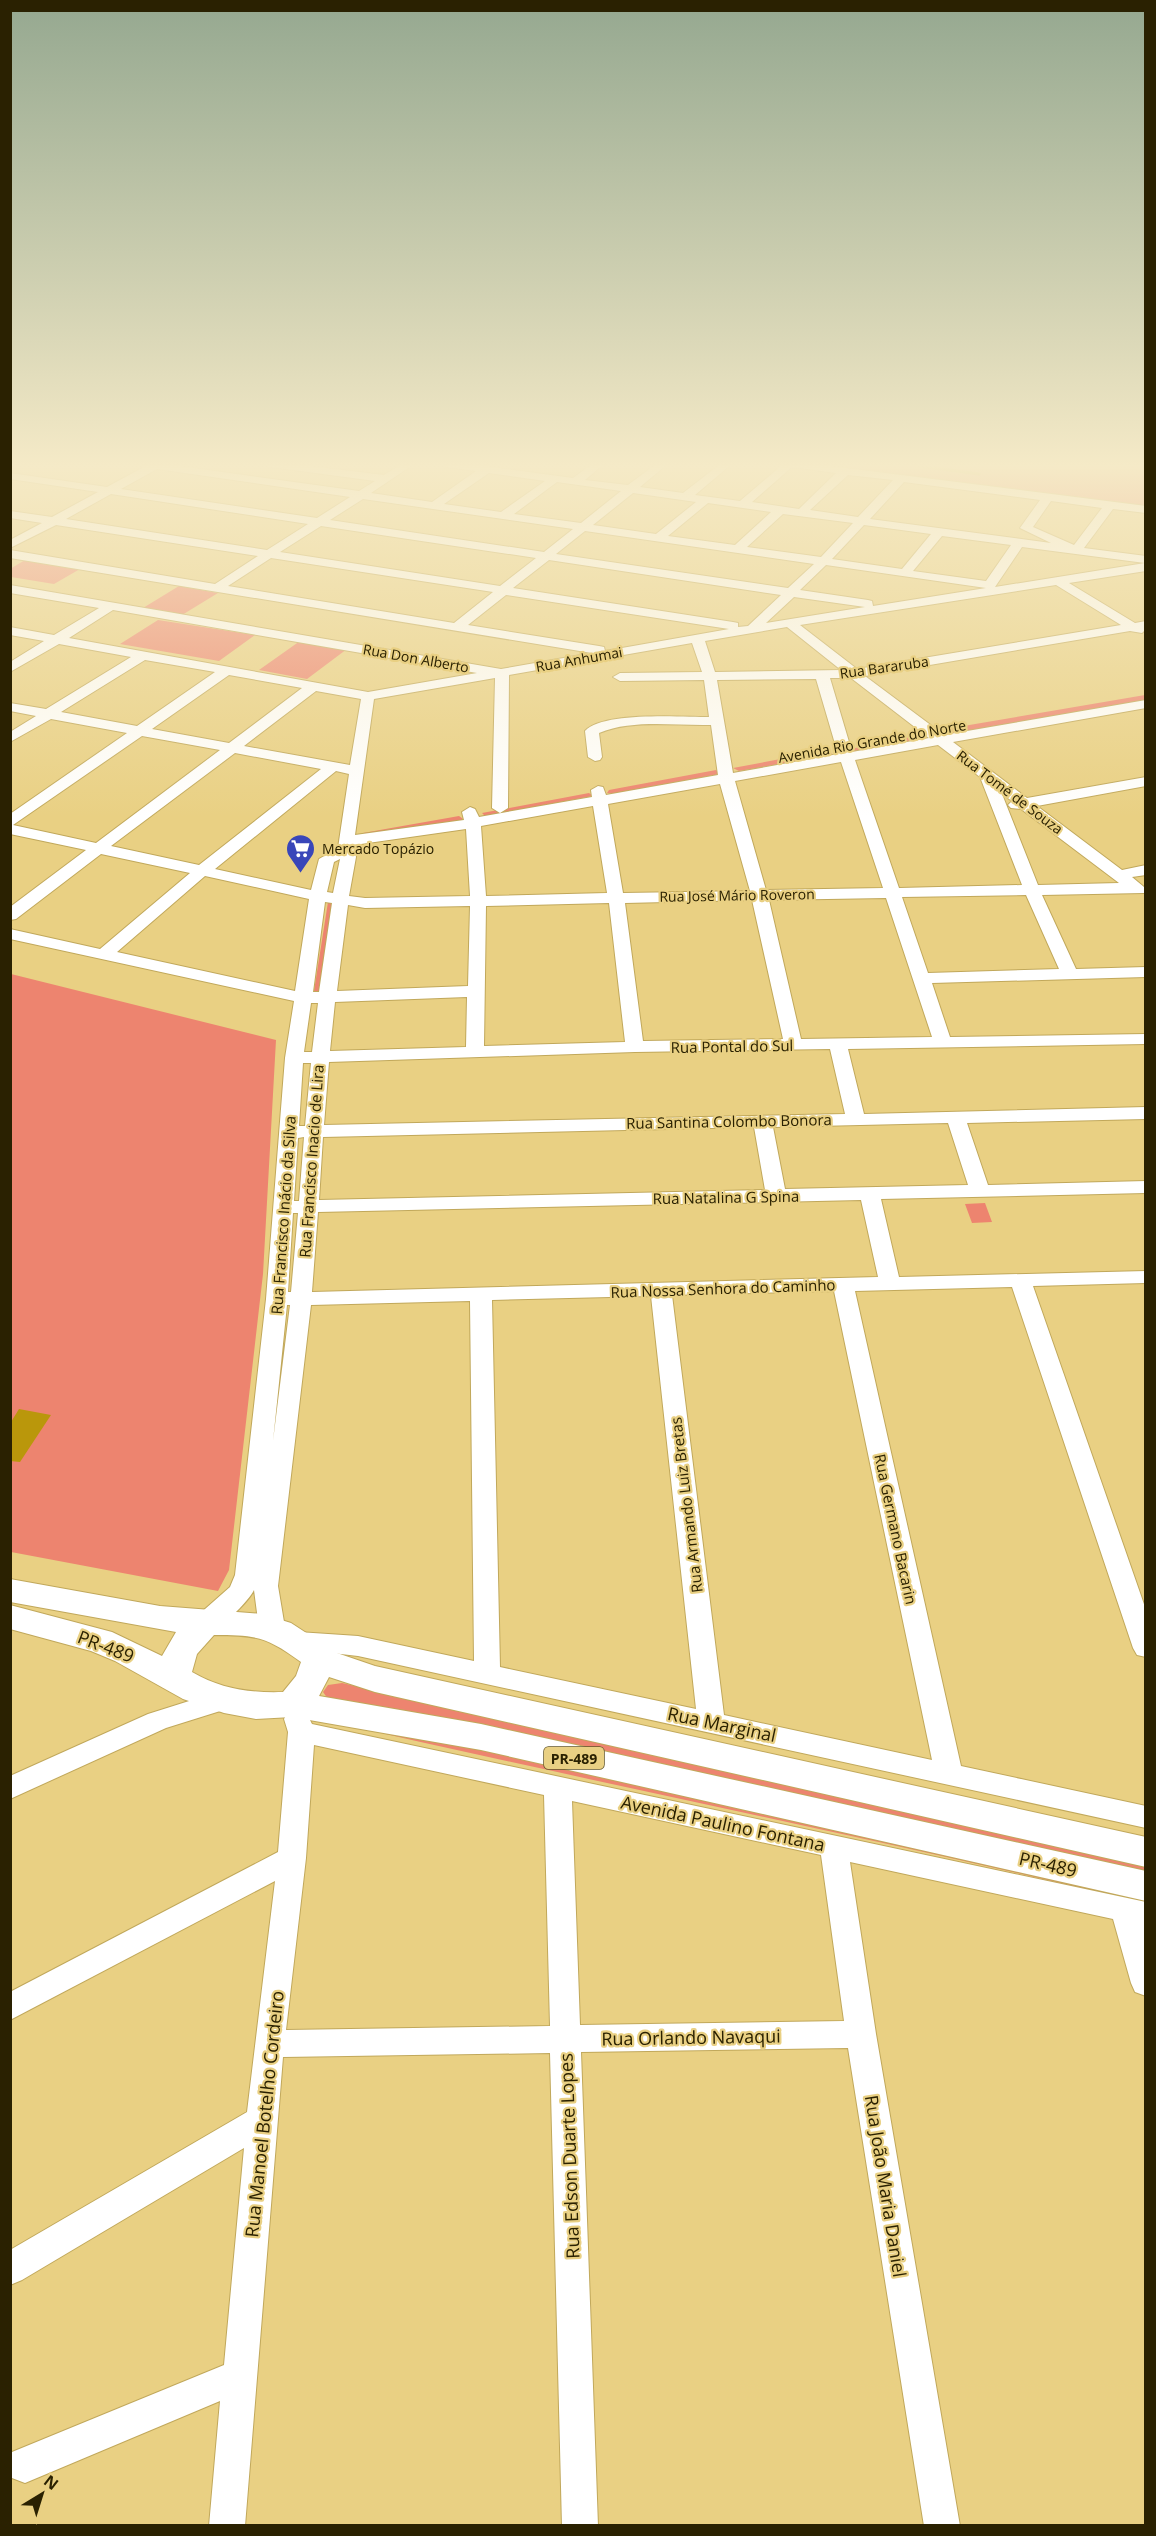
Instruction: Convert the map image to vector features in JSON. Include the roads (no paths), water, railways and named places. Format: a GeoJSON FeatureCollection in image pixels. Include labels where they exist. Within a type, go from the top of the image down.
{"type":"FeatureCollection","features":[{"type":"Feature","properties":{"kind":"main road","name":"PR-489"},"geometry":{"type":"LineString","coordinates":[[11,1611],[154,1618],[205,1624],[244,1624],[296,1642],[347,1671],[375,1679],[1146,1852]]}},
{"type":"Feature","properties":{"kind":"main road","name":"PR-489"},"geometry":{"type":"LineString","coordinates":[[11,1611],[100,1641],[174,1677],[195,1690],[224,1700],[256,1706],[297,1718],[481,1737],[1139,1903]]}},
{"type":"Feature","properties":{"kind":"main road"},"geometry":{"type":"LineString","coordinates":[[174,1677],[177,1657],[186,1641],[205,1624]]}},
{"type":"Feature","properties":{"kind":"main road"},"geometry":{"type":"LineString","coordinates":[[296,1642],[315,1676],[307,1689],[297,1718]]}},
{"type":"Feature","properties":{"kind":"street"},"geometry":{"type":"LineString","coordinates":[[176,580],[614,653]]}},
{"type":"Feature","properties":{"kind":"street"},"geometry":{"type":"LineString","coordinates":[[218,587],[228,580]]}},
{"type":"Feature","properties":{"kind":"street"},"geometry":{"type":"LineString","coordinates":[[440,580],[752,628],[804,580]]}},
{"type":"Feature","properties":{"kind":"street"},"geometry":{"type":"LineString","coordinates":[[458,626],[514,580]]}},
{"type":"Feature","properties":{"kind":"street"},"geometry":{"type":"LineString","coordinates":[[714,580],[889,607]]}},
{"type":"Feature","properties":{"kind":"street"},"geometry":{"type":"LineString","coordinates":[[957,580],[1010,588]]}},
{"type":"Feature","properties":{"kind":"street"},"geometry":{"type":"LineString","coordinates":[[990,585],[993,580]]}},
{"type":"Feature","properties":{"kind":"street","name":"Rua Anhumai"},"geometry":{"type":"LineString","coordinates":[[368,696],[752,628],[1062,580]]}},
{"type":"Feature","properties":{"kind":"street"},"geometry":{"type":"LineString","coordinates":[[1058,581],[1142,629]]}},
{"type":"Feature","properties":{"kind":"street","name":"Rua Don Alberto"},"geometry":{"type":"LineString","coordinates":[[10,589],[502,673]]}},
{"type":"Feature","properties":{"kind":"street"},"geometry":{"type":"LineString","coordinates":[[10,668],[111,606]]}},
{"type":"Feature","properties":{"kind":"street","name":"Rua Tomé de Souza"},"geometry":{"type":"LineString","coordinates":[[789,623],[1141,892]]}},
{"type":"Feature","properties":{"kind":"street","name":"Rua Bararuba"},"geometry":{"type":"LineString","coordinates":[[620,677],[853,674],[1142,629]]}},
{"type":"Feature","properties":{"kind":"street"},"geometry":{"type":"LineString","coordinates":[[10,631],[368,696]]}},
{"type":"Feature","properties":{"kind":"street"},"geometry":{"type":"LineString","coordinates":[[697,638],[710,676],[726,772],[759,894],[792,1045]]}},
{"type":"Feature","properties":{"kind":"street"},"geometry":{"type":"LineString","coordinates":[[10,738],[143,655]]}},
{"type":"Feature","properties":{"kind":"street"},"geometry":{"type":"LineString","coordinates":[[10,821],[227,670]]}},
{"type":"Feature","properties":{"kind":"street"},"geometry":{"type":"LineString","coordinates":[[500,808],[502,673]]}},
{"type":"Feature","properties":{"kind":"street"},"geometry":{"type":"LineString","coordinates":[[822,676],[943,1042]]}},
{"type":"Feature","properties":{"kind":"street"},"geometry":{"type":"LineString","coordinates":[[10,915],[314,686]]}},
{"type":"Feature","properties":{"kind":"street","name":"Avenida Rio Grande do Norte"},"geometry":{"type":"LineString","coordinates":[[346,841],[933,735],[1146,692]]}},
{"type":"Feature","properties":{"kind":"street","name":"Rua Francisco Inacio de Lira"},"geometry":{"type":"LineString","coordinates":[[296,1642],[266,1586],[289,1299],[307,1208],[319,1057],[339,900],[348,857],[346,841],[368,696]]}},
{"type":"Feature","properties":{"kind":"street","name":"Avenida Rio Grande do Norte"},"geometry":{"type":"LineString","coordinates":[[933,735],[1146,704]]}},
{"type":"Feature","properties":{"kind":"street"},"geometry":{"type":"LineString","coordinates":[[10,707],[232,750],[358,771]]}},
{"type":"Feature","properties":{"kind":"street"},"geometry":{"type":"LineString","coordinates":[[595,757],[592,731],[624,722],[717,722]]}},
{"type":"Feature","properties":{"kind":"street"},"geometry":{"type":"LineString","coordinates":[[102,956],[203,870],[332,768]]}},
{"type":"Feature","properties":{"kind":"street"},"geometry":{"type":"LineString","coordinates":[[985,772],[1032,890],[1070,974]]}},
{"type":"Feature","properties":{"kind":"street"},"geometry":{"type":"LineString","coordinates":[[1000,808],[1146,781]]}},
{"type":"Feature","properties":{"kind":"street"},"geometry":{"type":"LineString","coordinates":[[600,795],[616,897],[635,1047]]}},
{"type":"Feature","properties":{"kind":"street","name":"Avenida Rio Grande do Norte"},"geometry":{"type":"LineString","coordinates":[[471,818],[500,808],[600,795]]}},
{"type":"Feature","properties":{"kind":"street"},"geometry":{"type":"LineString","coordinates":[[471,818],[478,900],[475,1052]]}},
{"type":"Feature","properties":{"kind":"street","name":"Rua José Mário Roveron"},"geometry":{"type":"LineString","coordinates":[[10,829],[318,896],[365,903],[1032,890],[1141,892]]}},
{"type":"Feature","properties":{"kind":"street","name":"Rua Francisco Inácio da Silva"},"geometry":{"type":"LineString","coordinates":[[205,1624],[241,1592],[247,1575],[289,1299],[284,1208],[294,1058],[302,998],[318,896],[327,859],[346,841]]}},
{"type":"Feature","properties":{"kind":"street"},"geometry":{"type":"LineString","coordinates":[[1119,875],[1146,870]]}},
{"type":"Feature","properties":{"kind":"street"},"geometry":{"type":"LineString","coordinates":[[10,934],[302,998],[478,991]]}},
{"type":"Feature","properties":{"kind":"street"},"geometry":{"type":"LineString","coordinates":[[922,978],[1146,972]]}},
{"type":"Feature","properties":{"kind":"street","name":"Rua Pontal do Sul"},"geometry":{"type":"LineString","coordinates":[[294,1058],[635,1047],[1146,1039]]}},
{"type":"Feature","properties":{"kind":"street"},"geometry":{"type":"LineString","coordinates":[[838,1044],[855,1119]]}},
{"type":"Feature","properties":{"kind":"street","name":"Rua Santina Colombo Bonora"},"geometry":{"type":"LineString","coordinates":[[290,1132],[1146,1113]]}},
{"type":"Feature","properties":{"kind":"street"},"geometry":{"type":"LineString","coordinates":[[956,1116],[980,1191]]}},
{"type":"Feature","properties":{"kind":"street"},"geometry":{"type":"LineString","coordinates":[[762,1120],[777,1195]]}},
{"type":"Feature","properties":{"kind":"street","name":"Rua Natalina G Spina"},"geometry":{"type":"LineString","coordinates":[[284,1208],[1146,1187]]}},
{"type":"Feature","properties":{"kind":"street"},"geometry":{"type":"LineString","coordinates":[[870,1193],[890,1283]]}},
{"type":"Feature","properties":{"kind":"street","name":"Rua Nossa Senhora do Caminho"},"geometry":{"type":"LineString","coordinates":[[289,1299],[1146,1277]]}},
{"type":"Feature","properties":{"kind":"street"},"geometry":{"type":"LineString","coordinates":[[1020,1280],[1146,1648]]}},
{"type":"Feature","properties":{"kind":"street","name":"Rua Germano Bacarin"},"geometry":{"type":"LineString","coordinates":[[843,1284],[949,1774]]}},
{"type":"Feature","properties":{"kind":"street","name":"Rua Armando Luiz Bretas"},"geometry":{"type":"LineString","coordinates":[[661,1289],[711,1722]]}},
{"type":"Feature","properties":{"kind":"street"},"geometry":{"type":"LineString","coordinates":[[481,1294],[487,1673]]}},
{"type":"Feature","properties":{"kind":"street","name":"Rua Marginal"},"geometry":{"type":"LineString","coordinates":[[296,1642],[358,1646],[1146,1817]]}},
{"type":"Feature","properties":{"kind":"street"},"geometry":{"type":"LineString","coordinates":[[10,1788],[157,1721],[224,1700]]}},
{"type":"Feature","properties":{"kind":"street","name":"Avenida Paulino Fontana"},"geometry":{"type":"LineString","coordinates":[[297,1718],[558,1787],[834,1847],[1139,1903]]}},
{"type":"Feature","properties":{"kind":"street","name":"Rua Manoel Botelho Cordeiro"},"geometry":{"type":"LineString","coordinates":[[226,2526],[261,2121],[292,1858],[297,1718]]}},
{"type":"Feature","properties":{"kind":"street","name":"Rua Edson Duarte Lopes"},"geometry":{"type":"LineString","coordinates":[[558,1787],[580,2526]]}},
{"type":"Feature","properties":{"kind":"street","name":"Rua João Maria Daniel"},"geometry":{"type":"LineString","coordinates":[[834,1847],[861,2034],[942,2526]]}},
{"type":"Feature","properties":{"kind":"street"},"geometry":{"type":"LineString","coordinates":[[10,2007],[292,1858]]}},
{"type":"Feature","properties":{"kind":"street"},"geometry":{"type":"LineString","coordinates":[[1139,1903],[1146,1983]]}},
{"type":"Feature","properties":{"kind":"street","name":"Rua Orlando Navaqui"},"geometry":{"type":"LineString","coordinates":[[269,2044],[861,2034]]}},
{"type":"Feature","properties":{"kind":"street"},"geometry":{"type":"LineString","coordinates":[[10,2269],[261,2121]]}},
{"type":"Feature","properties":{"kind":"street"},"geometry":{"type":"LineString","coordinates":[[25,2464],[239,2376]]}},
{"type":"Feature","properties":{"kind":"place","name":"Mercado Topázio"},"geometry":{"type":"Point","coordinates":[301,874]}}]}
